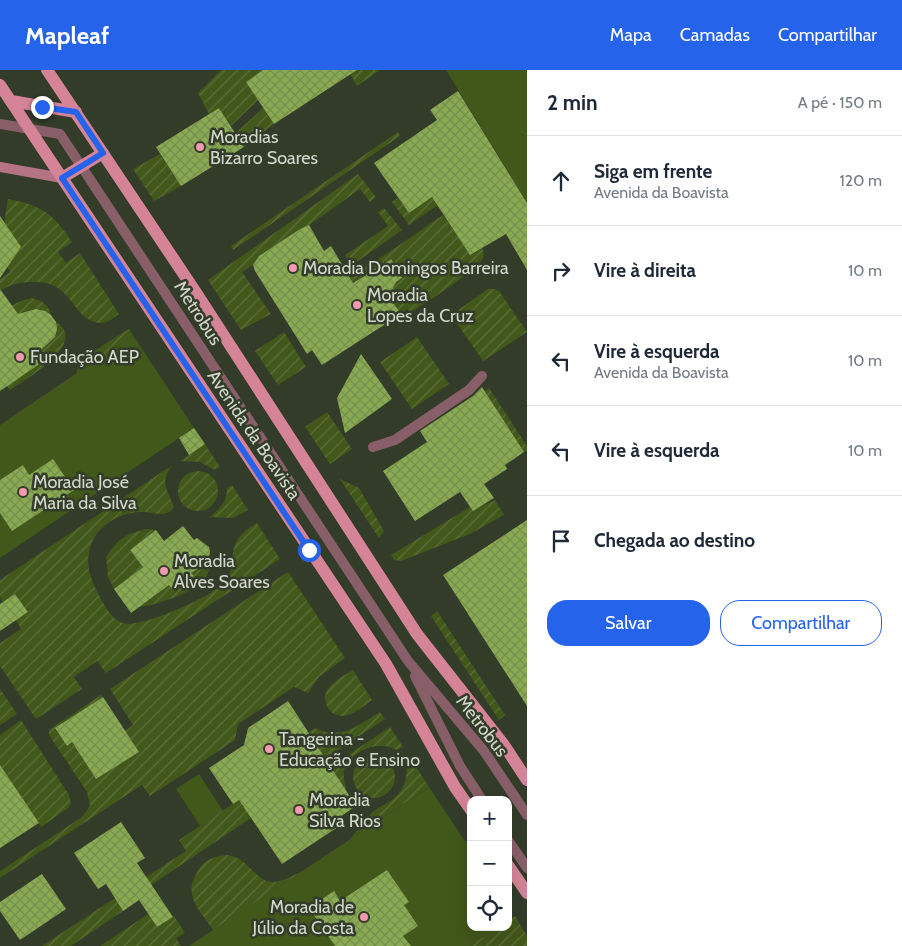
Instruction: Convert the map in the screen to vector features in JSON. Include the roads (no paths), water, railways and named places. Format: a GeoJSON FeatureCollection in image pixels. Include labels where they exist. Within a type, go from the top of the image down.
{"type":"FeatureCollection","features":[{"type":"Feature","properties":{"kind":"main road","name":"Avenida da Boavista"},"geometry":{"type":"LineString","coordinates":[[47,70],[417,634],[504,745],[527,780]]}},
{"type":"Feature","properties":{"kind":"main road","name":"Avenida da Boavista"},"geometry":{"type":"LineString","coordinates":[[0,85],[5,100],[30,129],[386,664],[455,787],[467,804]]}},
{"type":"Feature","properties":{"kind":"main road"},"geometry":{"type":"LineString","coordinates":[[5,100],[76,112]]}},
{"type":"Feature","properties":{"kind":"main road"},"geometry":{"type":"LineString","coordinates":[[0,167],[62,178],[103,153]]}},
{"type":"Feature","properties":{"kind":"main road"},"geometry":{"type":"LineString","coordinates":[[512,871],[527,893]]}},
{"type":"Feature","properties":{"kind":"lane","name":"Metrobus"},"geometry":{"type":"LineString","coordinates":[[0,124],[60,134],[408,661],[484,751],[527,815]]}},
{"type":"Feature","properties":{"kind":"lane"},"geometry":{"type":"LineString","coordinates":[[373,447],[395,440],[469,390],[482,376]]}},
{"type":"Feature","properties":{"kind":"lane","name":"Metrobus"},"geometry":{"type":"LineString","coordinates":[[408,661],[460,766],[479,796]]}},
{"type":"Feature","properties":{"kind":"lane"},"geometry":{"type":"LineString","coordinates":[[509,841],[527,868]]}},
{"type":"Feature","properties":{"kind":"place","name":"Moradias Bizarro Soares"},"geometry":{"type":"Point","coordinates":[200,147]}},
{"type":"Feature","properties":{"kind":"place","name":"Moradia Domingos Barreira"},"geometry":{"type":"Point","coordinates":[293,268]}},
{"type":"Feature","properties":{"kind":"place","name":"Moradia Lopes da Cruz"},"geometry":{"type":"Point","coordinates":[357,305]}},
{"type":"Feature","properties":{"kind":"place","name":"Fundação AEP"},"geometry":{"type":"Point","coordinates":[20,357]}},
{"type":"Feature","properties":{"kind":"place","name":"Moradia José Maria da Silva"},"geometry":{"type":"Point","coordinates":[23,492]}},
{"type":"Feature","properties":{"kind":"place","name":"Moradia Alves Soares"},"geometry":{"type":"Point","coordinates":[164,571]}},
{"type":"Feature","properties":{"kind":"place","name":"Tangerina - Educação e Ensino"},"geometry":{"type":"Point","coordinates":[269,749]}},
{"type":"Feature","properties":{"kind":"place","name":"Moradia Silva Rios"},"geometry":{"type":"Point","coordinates":[299,810]}},
{"type":"Feature","properties":{"kind":"place","name":"Moradia de Júlio da Costa"},"geometry":{"type":"Point","coordinates":[364,917]}}]}
